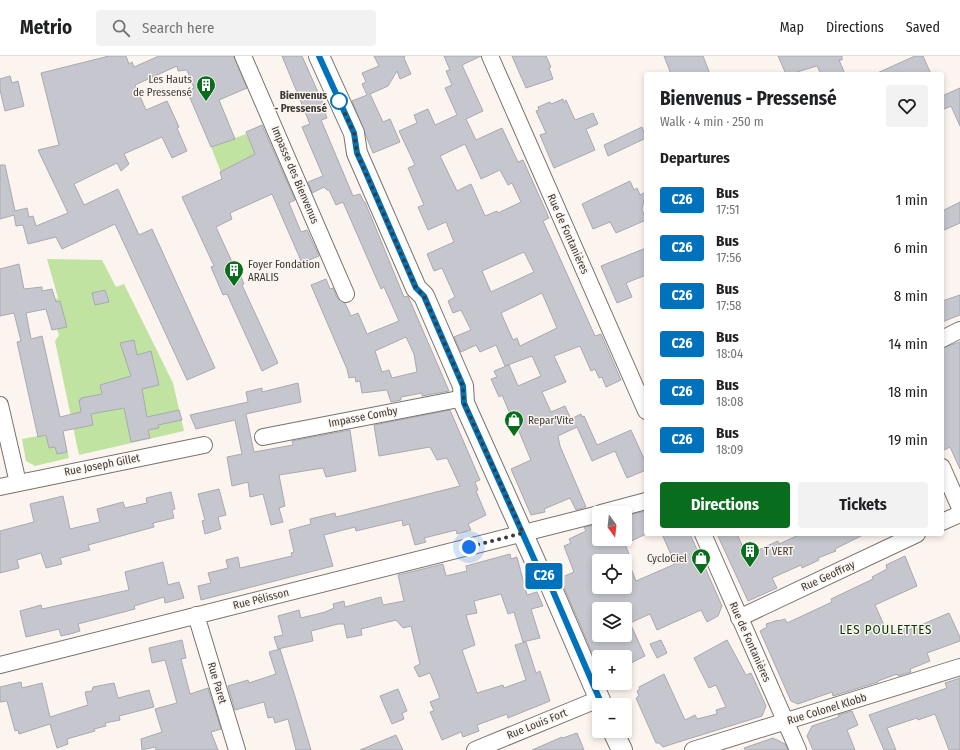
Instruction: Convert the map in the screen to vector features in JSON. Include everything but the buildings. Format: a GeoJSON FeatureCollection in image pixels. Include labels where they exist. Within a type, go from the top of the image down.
{"type":"FeatureCollection","features":[{"type":"Feature","properties":{"kind":"street","name":"Impasse des Bienvenus"},"geometry":{"type":"LineString","coordinates":[[243,56],[346,294]]}},
{"type":"Feature","properties":{"kind":"street"},"geometry":{"type":"LineString","coordinates":[[319,56],[354,133],[357,153],[394,238],[416,288],[424,296],[463,386],[464,403],[539,570],[549,582],[599,698]]}},
{"type":"Feature","properties":{"kind":"street","name":"Rue de Fontanières"},"geometry":{"type":"LineString","coordinates":[[490,56],[644,406]]}},
{"type":"Feature","properties":{"kind":"street"},"geometry":{"type":"LineString","coordinates":[[944,338],[960,330]]}},
{"type":"Feature","properties":{"kind":"street","name":"Impasse Comby"},"geometry":{"type":"LineString","coordinates":[[263,437],[464,398]]}},
{"type":"Feature","properties":{"kind":"street"},"geometry":{"type":"LineString","coordinates":[[0,405],[18,483]]}},
{"type":"Feature","properties":{"kind":"street","name":"Rue Joseph Gillet"},"geometry":{"type":"LineString","coordinates":[[0,487],[204,445]]}},
{"type":"Feature","properties":{"kind":"street"},"geometry":{"type":"LineString","coordinates":[[944,471],[960,508]]}},
{"type":"Feature","properties":{"kind":"street","name":"Rue Pélisson"},"geometry":{"type":"LineString","coordinates":[[627,506],[644,502]]}},
{"type":"Feature","properties":{"kind":"street"},"geometry":{"type":"LineString","coordinates":[[944,521],[960,514]]}},
{"type":"Feature","properties":{"kind":"street","name":"Rue Pélisson"},"geometry":{"type":"LineString","coordinates":[[0,665],[592,515]]}},
{"type":"Feature","properties":{"kind":"street","name":"Rue de Fontanières"},"geometry":{"type":"LineString","coordinates":[[704,536],[798,750]]}},
{"type":"Feature","properties":{"kind":"street","name":"Rue Geoffray"},"geometry":{"type":"LineString","coordinates":[[740,618],[913,536]]}},
{"type":"Feature","properties":{"kind":"street","name":"Rue Paret"},"geometry":{"type":"LineString","coordinates":[[196,615],[237,750]]}},
{"type":"Feature","properties":{"kind":"street","name":"Rue Colonel Klobb"},"geometry":{"type":"LineString","coordinates":[[693,750],[960,667]]}},
{"type":"Feature","properties":{"kind":"street","name":"Rue Louis Fort"},"geometry":{"type":"LineString","coordinates":[[475,750],[592,705]]}},
{"type":"Feature","properties":{"kind":"street"},"geometry":{"type":"LineString","coordinates":[[616,738],[622,750]]}},
{"type":"Feature","properties":{"kind":"green space"},"geometry":{"type":"Polygon","coordinates":[[[246,134],[256,154],[221,172],[211,147],[246,134]]]}},
{"type":"Feature","properties":{"kind":"green space"},"geometry":{"type":"Polygon","coordinates":[[[47,259],[102,260],[116,287],[124,284],[173,383],[184,431],[79,455],[55,341],[59,335],[48,304],[58,298],[47,259]]]}},
{"type":"Feature","properties":{"kind":"green space"},"geometry":{"type":"Polygon","coordinates":[[[63,431],[69,458],[35,466],[26,461],[22,439],[63,431]]]}},
{"type":"Feature","properties":{"kind":"bus line","name":"C26"},"geometry":{"type":"LineString","coordinates":[[319,56],[354,133],[357,153],[416,288],[424,296],[463,386],[464,403],[539,570],[549,582],[599,698]]}},
{"type":"Feature","properties":{"kind":"place","name":"Bienvenus - Pressensé"},"geometry":{"type":"Point","coordinates":[339,101]}},
{"type":"Feature","properties":{"kind":"place","name":"Les Hauts de Pressensé"},"geometry":{"type":"Point","coordinates":[206,102]}},
{"type":"Feature","properties":{"kind":"place","name":"Foyer Fondation ARALIS"},"geometry":{"type":"Point","coordinates":[234,287]}},
{"type":"Feature","properties":{"kind":"place","name":"Repar'Vite"},"geometry":{"type":"Point","coordinates":[514,437]}},
{"type":"Feature","properties":{"kind":"place","name":"T VERT"},"geometry":{"type":"Point","coordinates":[750,568]}},
{"type":"Feature","properties":{"kind":"place","name":"CycloCiel"},"geometry":{"type":"Point","coordinates":[701,575]}},
{"type":"Feature","properties":{"kind":"district","name":"LES POULETTES"},"geometry":{"type":"Point","coordinates":[886,629]}},
{"type":"Feature","properties":{"kind":"route"},"geometry":{"type":"LineString","coordinates":[[339,101],[354,133],[357,153],[416,288],[424,296],[463,386],[464,403],[523,533],[469,547]]}}]}
